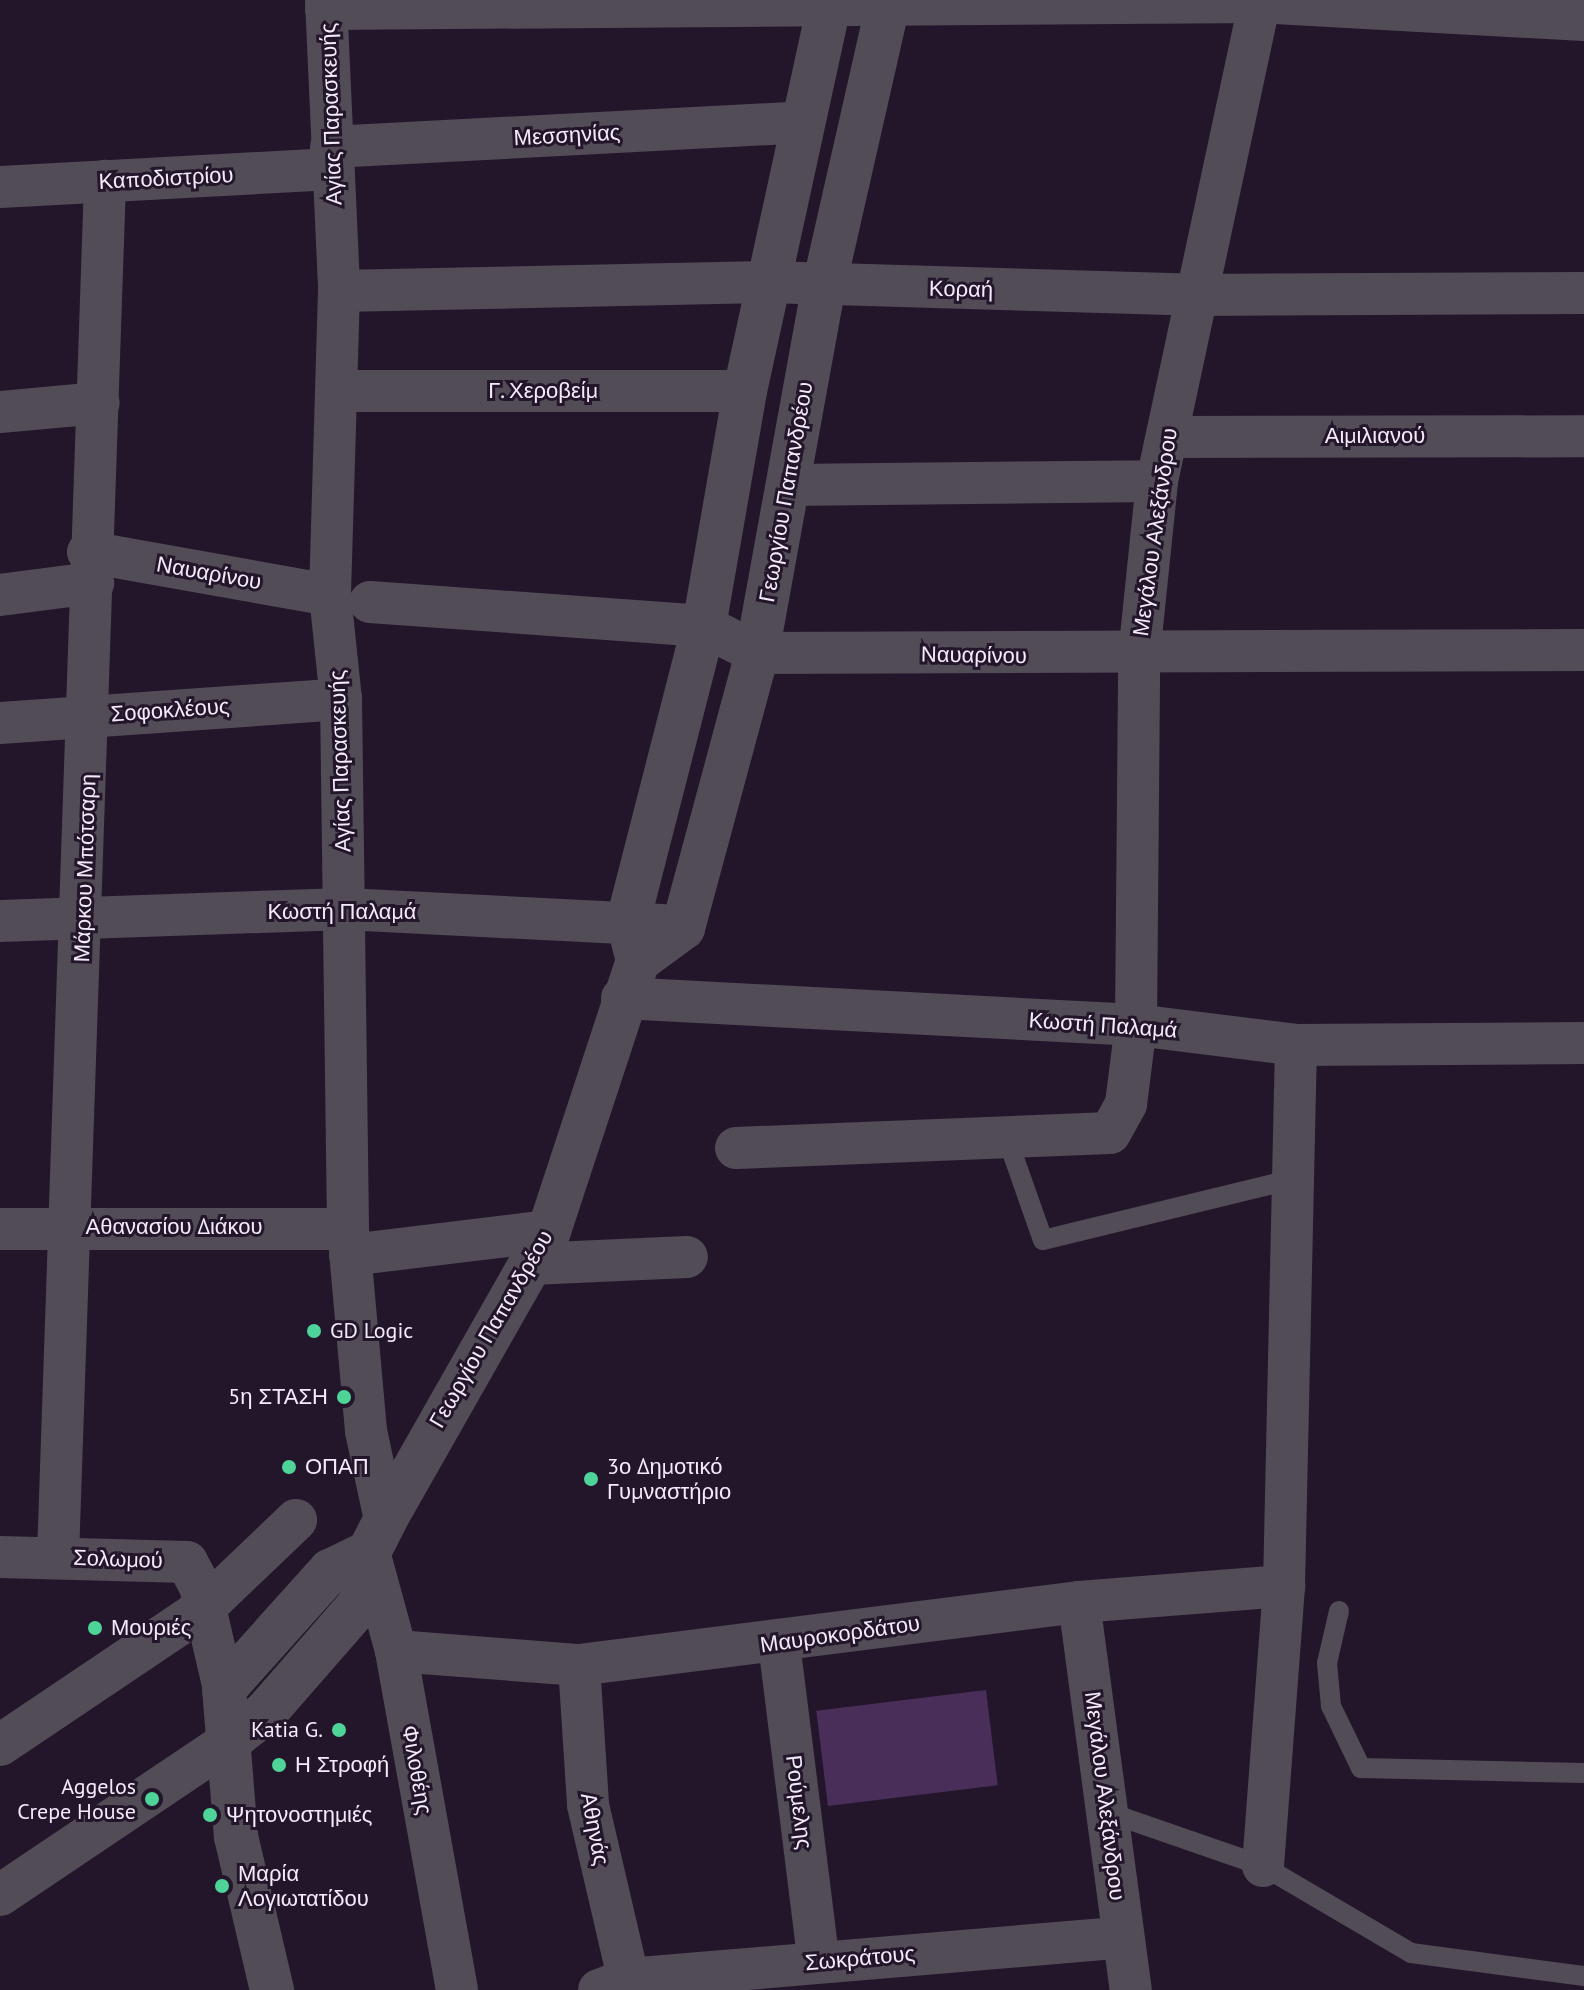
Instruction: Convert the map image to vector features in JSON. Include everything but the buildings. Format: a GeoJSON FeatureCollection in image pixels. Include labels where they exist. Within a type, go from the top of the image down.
{"type":"FeatureCollection","features":[{"type":"Feature","properties":{"kind":"street"},"geometry":{"type":"LineString","coordinates":[[326,5],[1259,1],[1584,20]]}},
{"type":"Feature","properties":{"kind":"street","name":"Μεγάλου Αλεξάνδρου"},"geometry":{"type":"LineString","coordinates":[[1007,1138],[1110,1133],[1126,1104],[1136,1025],[1139,656],[1157,481],[1259,1]]}},
{"type":"Feature","properties":{"kind":"street","name":"Γεωργίου Παπανδρέου"},"geometry":{"type":"LineString","coordinates":[[630,960],[683,928],[757,653],[824,286],[888,2]]}},
{"type":"Feature","properties":{"kind":"street","name":"Αγίας Παρασκευής"},"geometry":{"type":"LineString","coordinates":[[326,5],[339,291],[340,391],[330,595],[341,699],[349,1242],[377,1536]]}},
{"type":"Feature","properties":{"kind":"street","name":"Γεωργίου Παπανδρέου"},"geometry":{"type":"LineString","coordinates":[[0,1895],[228,1742],[265,1713],[360,1604],[377,1536],[540,1248],[603,1079],[704,626],[745,391],[829,5]]}},
{"type":"Feature","properties":{"kind":"street","name":"Μεσσηνίας"},"geometry":{"type":"LineString","coordinates":[[332,158],[803,122]]}},
{"type":"Feature","properties":{"kind":"street","name":"Καποδιστρίου"},"geometry":{"type":"LineString","coordinates":[[0,187],[105,181],[332,158]]}},
{"type":"Feature","properties":{"kind":"street","name":"Μάρκου Μπότσαρη"},"geometry":{"type":"LineString","coordinates":[[58,1556],[73,1227],[89,715],[90,568],[99,403],[105,181]]}},
{"type":"Feature","properties":{"kind":"street","name":"Κοραή"},"geometry":{"type":"LineString","coordinates":[[339,291],[767,282],[1195,295],[1584,293]]}},
{"type":"Feature","properties":{"kind":"street","name":"Γ. Χεροβείμ"},"geometry":{"type":"LineString","coordinates":[[340,391],[745,391]]}},
{"type":"Feature","properties":{"kind":"street"},"geometry":{"type":"LineString","coordinates":[[0,412],[99,403]]}},
{"type":"Feature","properties":{"kind":"street","name":"Αιμιλιανού"},"geometry":{"type":"LineString","coordinates":[[1167,437],[1584,436]]}},
{"type":"Feature","properties":{"kind":"street"},"geometry":{"type":"LineString","coordinates":[[787,485],[1157,481]]}},
{"type":"Feature","properties":{"kind":"street","name":"Ναυαρίνου"},"geometry":{"type":"LineString","coordinates":[[0,595],[90,568],[330,595]]}},
{"type":"Feature","properties":{"kind":"street","name":"Ναυαρίνου"},"geometry":{"type":"LineString","coordinates":[[370,602],[704,626],[757,653],[1139,656],[1584,650]]}},
{"type":"Feature","properties":{"kind":"street","name":"Σοφοκλέους"},"geometry":{"type":"LineString","coordinates":[[0,723],[341,699]]}},
{"type":"Feature","properties":{"kind":"street","name":"Κωστή Παλαμά"},"geometry":{"type":"LineString","coordinates":[[0,921],[345,909],[630,960],[1296,1045],[1584,1043]]}},
{"type":"Feature","properties":{"kind":"street"},"geometry":{"type":"LineString","coordinates":[[1263,1866],[1284,1586],[1296,1045]]}},
{"type":"Feature","properties":{"kind":"street"},"geometry":{"type":"LineString","coordinates":[[736,1148],[1007,1138]]}},
{"type":"Feature","properties":{"kind":"street","name":"Αθανασίου Διάκου"},"geometry":{"type":"LineString","coordinates":[[0,1229],[73,1227],[687,1257]]}},
{"type":"Feature","properties":{"kind":"street"},"geometry":{"type":"LineString","coordinates":[[0,1745],[205,1607],[296,1520]]}},
{"type":"Feature","properties":{"kind":"street"},"geometry":{"type":"LineString","coordinates":[[224,1689],[330,1571],[377,1536]]}},
{"type":"Feature","properties":{"kind":"street","name":"Φιλοθέης"},"geometry":{"type":"LineString","coordinates":[[377,1536],[457,1990]]}},
{"type":"Feature","properties":{"kind":"street","name":"Σολωμού"},"geometry":{"type":"LineString","coordinates":[[0,1557],[58,1556],[187,1562],[205,1607]]}},
{"type":"Feature","properties":{"kind":"street","name":"Μαυροκορδάτου"},"geometry":{"type":"LineString","coordinates":[[396,1651],[579,1665],[779,1643],[1079,1602],[1284,1586]]}},
{"type":"Feature","properties":{"kind":"street","name":"Μεγάλου Αλεξάνδρου"},"geometry":{"type":"LineString","coordinates":[[1079,1602],[1131,1990]]}},
{"type":"Feature","properties":{"kind":"street"},"geometry":{"type":"LineString","coordinates":[[205,1607],[224,1689],[236,1837],[272,1990]]}},
{"type":"Feature","properties":{"kind":"street","name":"Ρούμελης"},"geometry":{"type":"LineString","coordinates":[[779,1643],[819,1962]]}},
{"type":"Feature","properties":{"kind":"street","name":"Αθηνάς"},"geometry":{"type":"LineString","coordinates":[[579,1665],[588,1805],[619,1986]]}},
{"type":"Feature","properties":{"kind":"street","name":"Σωκράτους"},"geometry":{"type":"LineString","coordinates":[[619,1986],[819,1962],[1123,1937]]}},
{"type":"Feature","properties":{"kind":"lane"},"geometry":{"type":"LineString","coordinates":[[1007,1138],[1043,1240],[1293,1179]]}},
{"type":"Feature","properties":{"kind":"lane"},"geometry":{"type":"LineString","coordinates":[[1339,1611],[1327,1663],[1331,1706],[1361,1768],[1584,1773]]}},
{"type":"Feature","properties":{"kind":"lane"},"geometry":{"type":"LineString","coordinates":[[1107,1812],[1263,1866],[1411,1953],[1584,1976]]}},
{"type":"Feature","properties":{"kind":"shaded area"},"geometry":{"type":"Polygon","coordinates":[[[986,1690],[998,1785],[828,1806],[816,1711],[986,1690]]]}},
{"type":"Feature","properties":{"kind":"place","name":"GD Logic"},"geometry":{"type":"Point","coordinates":[314,1331]}},
{"type":"Feature","properties":{"kind":"place","name":"5η ΣΤΑΣΗ"},"geometry":{"type":"Point","coordinates":[344,1397]}},
{"type":"Feature","properties":{"kind":"place","name":"ΟΠΑΠ"},"geometry":{"type":"Point","coordinates":[289,1467]}},
{"type":"Feature","properties":{"kind":"place","name":"3ο Δημοτικό Γυμναστήριο"},"geometry":{"type":"Point","coordinates":[591,1479]}},
{"type":"Feature","properties":{"kind":"place","name":"Μουριές"},"geometry":{"type":"Point","coordinates":[95,1628]}},
{"type":"Feature","properties":{"kind":"place","name":"Katia G."},"geometry":{"type":"Point","coordinates":[339,1730]}},
{"type":"Feature","properties":{"kind":"place","name":"Η Στροφή"},"geometry":{"type":"Point","coordinates":[279,1765]}},
{"type":"Feature","properties":{"kind":"place","name":"Aggelos Crepe House"},"geometry":{"type":"Point","coordinates":[152,1799]}},
{"type":"Feature","properties":{"kind":"place","name":"Ψητονοστημιές"},"geometry":{"type":"Point","coordinates":[210,1815]}},
{"type":"Feature","properties":{"kind":"place","name":"Μαρία Λογιωτατίδου"},"geometry":{"type":"Point","coordinates":[222,1886]}}]}
